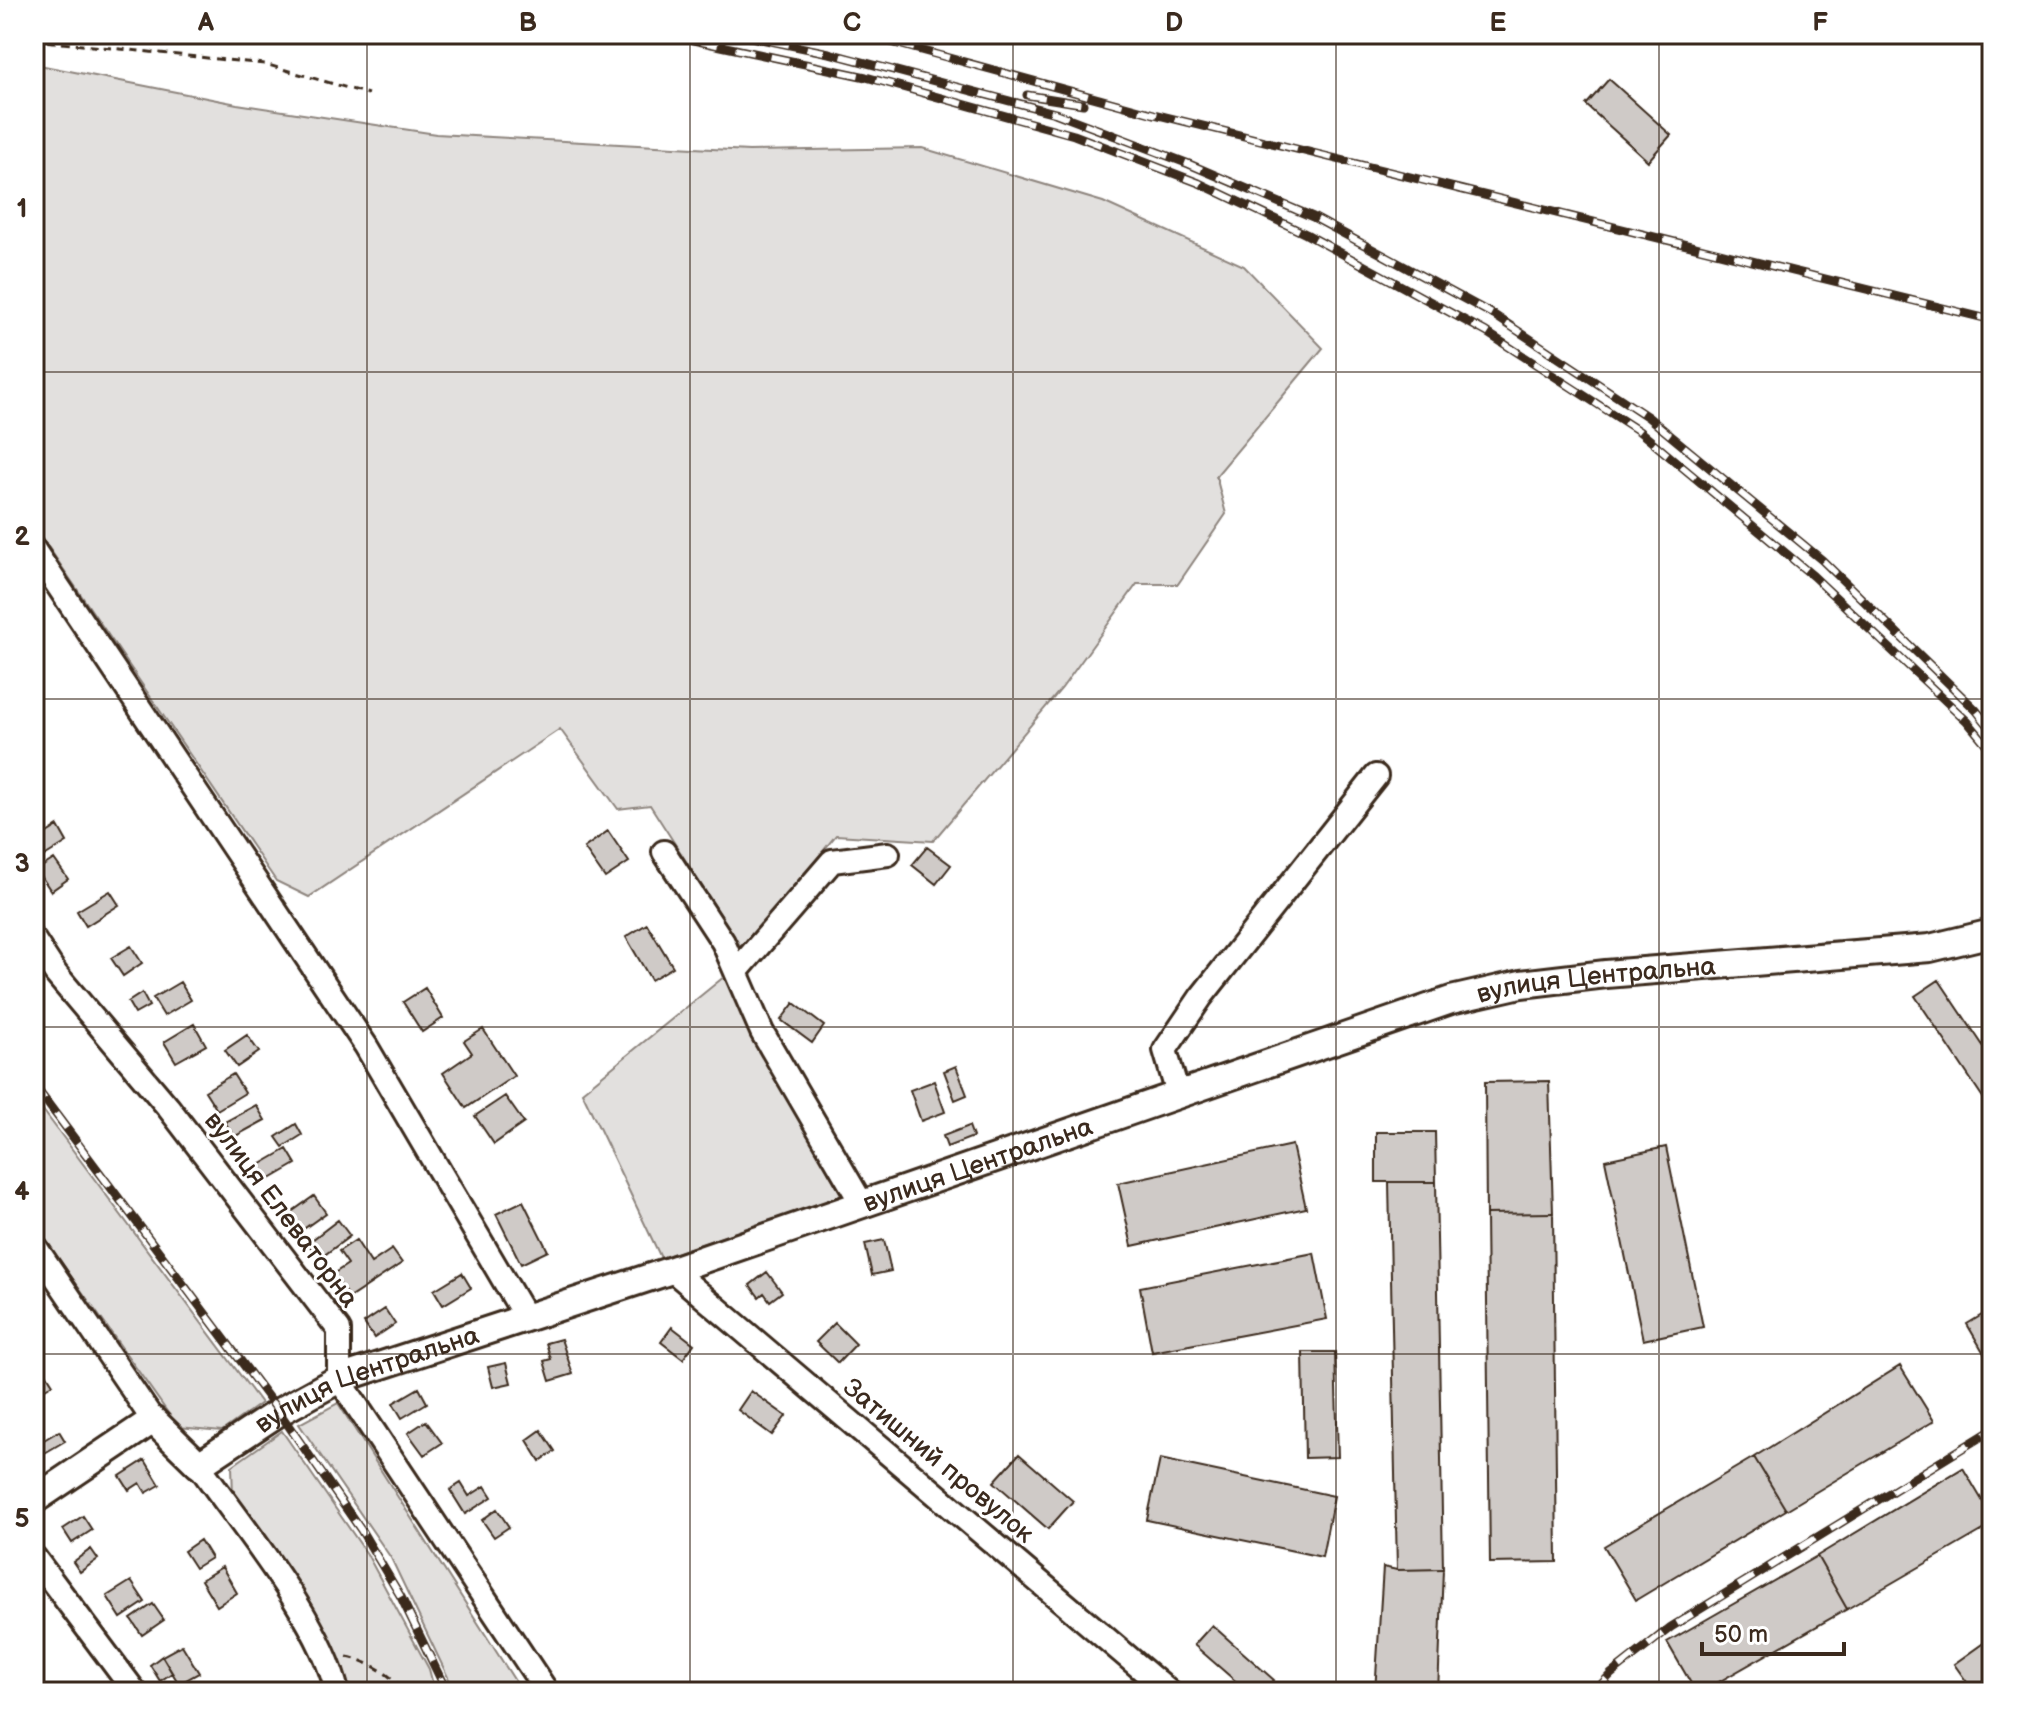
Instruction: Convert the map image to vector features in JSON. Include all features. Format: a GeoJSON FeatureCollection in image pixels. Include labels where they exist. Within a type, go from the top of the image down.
{"type":"FeatureCollection","features":[{"type":"Feature","properties":{"kind":"main road","name":"вулиця Центральна"},"geometry":{"type":"LineString","coordinates":[[199,1465],[279,1412],[339,1379],[672,1270],[1451,1000],[1521,984],[1930,948],[1992,933]]}},
{"type":"Feature","properties":{"kind":"main road"},"geometry":{"type":"LineString","coordinates":[[34,1500],[153,1420],[199,1465]]}},
{"type":"Feature","properties":{"kind":"street"},"geometry":{"type":"LineString","coordinates":[[34,550],[366,1046],[526,1318]]}},
{"type":"Feature","properties":{"kind":"street"},"geometry":{"type":"LineString","coordinates":[[1178,1094],[1165,1050],[1201,997],[1376,776]]}},
{"type":"Feature","properties":{"kind":"street"},"geometry":{"type":"LineString","coordinates":[[664,852],[723,942],[762,1032],[862,1204]]}},
{"type":"Feature","properties":{"kind":"street"},"geometry":{"type":"LineString","coordinates":[[736,972],[832,861],[888,854]]}},
{"type":"Feature","properties":{"kind":"street","name":"вулиця Елеваторна"},"geometry":{"type":"LineString","coordinates":[[34,940],[56,974],[168,1107],[339,1330],[339,1379]]}},
{"type":"Feature","properties":{"kind":"street"},"geometry":{"type":"LineString","coordinates":[[34,1245],[153,1420]]}},
{"type":"Feature","properties":{"kind":"street","name":"Затишний провулок"},"geometry":{"type":"LineString","coordinates":[[672,1270],[1169,1692]]}},
{"type":"Feature","properties":{"kind":"street"},"geometry":{"type":"LineString","coordinates":[[339,1379],[547,1692]]}},
{"type":"Feature","properties":{"kind":"street"},"geometry":{"type":"LineString","coordinates":[[199,1465],[289,1593],[324,1652],[337,1692]]}},
{"type":"Feature","properties":{"kind":"street"},"geometry":{"type":"LineString","coordinates":[[34,1557],[135,1692]]}},
{"type":"Feature","properties":{"kind":"path"},"geometry":{"type":"LineString","coordinates":[[34,40],[265,64],[368,94]]}},
{"type":"Feature","properties":{"kind":"path"},"geometry":{"type":"LineString","coordinates":[[324,1652],[363,1660],[398,1683],[404,1692]]}},
{"type":"Feature","properties":{"kind":"shaded area"},"geometry":{"type":"Polygon","coordinates":[[[34,64],[237,104],[436,134],[749,151],[922,148],[1103,202],[1244,266],[1323,348],[1216,476],[1226,514],[1178,584],[1137,584],[1062,688],[933,841],[836,835],[743,950],[650,805],[618,809],[560,729],[309,897],[276,881],[34,526],[34,64]]]}},
{"type":"Feature","properties":{"kind":"shaded area"},"geometry":{"type":"Polygon","coordinates":[[[725,976],[759,1047],[842,1196],[661,1258],[582,1092],[725,976]]]}},
{"type":"Feature","properties":{"kind":"shaded area"},"geometry":{"type":"Polygon","coordinates":[[[34,1098],[261,1403],[222,1431],[178,1427],[34,1224],[34,1098]]]}},
{"type":"Feature","properties":{"kind":"shaded area"},"geometry":{"type":"Polygon","coordinates":[[[338,1403],[522,1692],[455,1692],[391,1558],[299,1424],[338,1403]]]}},
{"type":"Feature","properties":{"kind":"shaded area"},"geometry":{"type":"Polygon","coordinates":[[[282,1431],[367,1554],[429,1669],[435,1692],[352,1692],[324,1626],[233,1495],[232,1466],[282,1431]]]}},
{"type":"Feature","properties":{"kind":"building"},"geometry":{"type":"Polygon","coordinates":[[[1609,79],[1671,135],[1648,161],[1586,105],[1609,79]]]}},
{"type":"Feature","properties":{"kind":"building"},"geometry":{"type":"Polygon","coordinates":[[[37,804],[46,819],[34,827],[34,805],[37,804]]]}},
{"type":"Feature","properties":{"kind":"building"},"geometry":{"type":"Polygon","coordinates":[[[58,826],[67,842],[41,858],[34,841],[58,826]]]}},
{"type":"Feature","properties":{"kind":"building"},"geometry":{"type":"Polygon","coordinates":[[[608,831],[629,862],[605,878],[584,848],[608,831]]]}},
{"type":"Feature","properties":{"kind":"building"},"geometry":{"type":"Polygon","coordinates":[[[927,847],[951,865],[936,884],[912,865],[927,847]]]}},
{"type":"Feature","properties":{"kind":"building"},"geometry":{"type":"Polygon","coordinates":[[[54,859],[68,879],[51,891],[37,870],[54,859]]]}},
{"type":"Feature","properties":{"kind":"building"},"geometry":{"type":"Polygon","coordinates":[[[110,891],[119,905],[86,926],[77,911],[110,891]]]}},
{"type":"Feature","properties":{"kind":"building"},"geometry":{"type":"Polygon","coordinates":[[[647,924],[673,967],[651,980],[626,937],[647,924]]]}},
{"type":"Feature","properties":{"kind":"building"},"geometry":{"type":"Polygon","coordinates":[[[131,946],[142,963],[123,976],[111,958],[131,946]]]}},
{"type":"Feature","properties":{"kind":"building"},"geometry":{"type":"Polygon","coordinates":[[[1939,980],[1992,1059],[1992,1111],[1915,996],[1939,980]]]}},
{"type":"Feature","properties":{"kind":"building"},"geometry":{"type":"Polygon","coordinates":[[[180,982],[191,1000],[164,1016],[153,998],[180,982]]]}},
{"type":"Feature","properties":{"kind":"building"},"geometry":{"type":"Polygon","coordinates":[[[425,988],[443,1018],[422,1032],[403,1002],[425,988]]]}},
{"type":"Feature","properties":{"kind":"building"},"geometry":{"type":"Polygon","coordinates":[[[142,993],[149,1006],[135,1014],[128,1002],[142,993]]]}},
{"type":"Feature","properties":{"kind":"building"},"geometry":{"type":"Polygon","coordinates":[[[794,1003],[824,1026],[812,1043],[781,1020],[794,1003]]]}},
{"type":"Feature","properties":{"kind":"building"},"geometry":{"type":"Polygon","coordinates":[[[194,1024],[206,1045],[176,1062],[164,1042],[194,1024]]]}},
{"type":"Feature","properties":{"kind":"building"},"geometry":{"type":"Polygon","coordinates":[[[483,1029],[514,1076],[466,1108],[443,1073],[472,1053],[464,1041],[483,1029]]]}},
{"type":"Feature","properties":{"kind":"building"},"geometry":{"type":"Polygon","coordinates":[[[247,1035],[259,1052],[237,1067],[225,1050],[247,1035]]]}},
{"type":"Feature","properties":{"kind":"building"},"geometry":{"type":"Polygon","coordinates":[[[956,1066],[967,1095],[955,1100],[944,1071],[956,1066]]]}},
{"type":"Feature","properties":{"kind":"building"},"geometry":{"type":"Polygon","coordinates":[[[233,1074],[245,1093],[217,1110],[205,1091],[233,1074]]]}},
{"type":"Feature","properties":{"kind":"building"},"geometry":{"type":"Polygon","coordinates":[[[934,1081],[945,1112],[921,1121],[910,1090],[934,1081]]]}},
{"type":"Feature","properties":{"kind":"building"},"geometry":{"type":"Polygon","coordinates":[[[1549,1081],[1553,1213],[1486,1214],[1485,1082],[1549,1081]]]}},
{"type":"Feature","properties":{"kind":"building"},"geometry":{"type":"Polygon","coordinates":[[[505,1096],[524,1123],[494,1144],[475,1116],[505,1096]]]}},
{"type":"Feature","properties":{"kind":"building"},"geometry":{"type":"Polygon","coordinates":[[[256,1105],[265,1120],[234,1137],[225,1122],[256,1105]]]}},
{"type":"Feature","properties":{"kind":"building"},"geometry":{"type":"Polygon","coordinates":[[[296,1124],[302,1135],[283,1147],[276,1137],[296,1124]]]}},
{"type":"Feature","properties":{"kind":"building"},"geometry":{"type":"Polygon","coordinates":[[[969,1126],[973,1137],[947,1147],[943,1136],[969,1126]]]}},
{"type":"Feature","properties":{"kind":"building"},"geometry":{"type":"Polygon","coordinates":[[[1376,1132],[1435,1132],[1436,1182],[1376,1182],[1376,1132]]]}},
{"type":"Feature","properties":{"kind":"building"},"geometry":{"type":"Polygon","coordinates":[[[1292,1145],[1306,1208],[1132,1246],[1118,1183],[1292,1145]]]}},
{"type":"Feature","properties":{"kind":"building"},"geometry":{"type":"Polygon","coordinates":[[[1666,1147],[1703,1327],[1643,1340],[1605,1160],[1666,1147]]]}},
{"type":"Feature","properties":{"kind":"building"},"geometry":{"type":"Polygon","coordinates":[[[287,1149],[296,1164],[265,1182],[256,1167],[287,1149]]]}},
{"type":"Feature","properties":{"kind":"building"},"geometry":{"type":"Polygon","coordinates":[[[1389,1182],[1436,1182],[1443,1569],[1397,1570],[1389,1182]]]}},
{"type":"Feature","properties":{"kind":"building"},"geometry":{"type":"Polygon","coordinates":[[[314,1196],[326,1213],[302,1230],[290,1213],[314,1196]]]}},
{"type":"Feature","properties":{"kind":"building"},"geometry":{"type":"Polygon","coordinates":[[[523,1201],[548,1251],[521,1264],[496,1214],[523,1201]]]}},
{"type":"Feature","properties":{"kind":"building"},"geometry":{"type":"Polygon","coordinates":[[[1553,1213],[1557,1562],[1490,1563],[1486,1214],[1553,1213]]]}},
{"type":"Feature","properties":{"kind":"building"},"geometry":{"type":"Polygon","coordinates":[[[338,1220],[350,1236],[319,1259],[308,1243],[338,1220]]]}},
{"type":"Feature","properties":{"kind":"building"},"geometry":{"type":"Polygon","coordinates":[[[356,1240],[371,1263],[392,1249],[402,1263],[349,1298],[333,1274],[348,1264],[339,1251],[356,1240]]]}},
{"type":"Feature","properties":{"kind":"building"},"geometry":{"type":"Polygon","coordinates":[[[884,1240],[891,1271],[872,1275],[865,1244],[884,1240]]]}},
{"type":"Feature","properties":{"kind":"building"},"geometry":{"type":"Polygon","coordinates":[[[1314,1253],[1327,1319],[1152,1352],[1140,1287],[1314,1253]]]}},
{"type":"Feature","properties":{"kind":"building"},"geometry":{"type":"Polygon","coordinates":[[[767,1272],[782,1292],[770,1301],[764,1293],[759,1297],[750,1285],[767,1272]]]}},
{"type":"Feature","properties":{"kind":"building"},"geometry":{"type":"Polygon","coordinates":[[[462,1273],[471,1288],[443,1305],[434,1290],[462,1273]]]}},
{"type":"Feature","properties":{"kind":"building"},"geometry":{"type":"Polygon","coordinates":[[[385,1309],[395,1324],[374,1338],[364,1323],[385,1309]]]}},
{"type":"Feature","properties":{"kind":"building"},"geometry":{"type":"Polygon","coordinates":[[[1992,1309],[1992,1367],[1967,1324],[1992,1309]]]}},
{"type":"Feature","properties":{"kind":"building"},"geometry":{"type":"Polygon","coordinates":[[[835,1323],[856,1344],[838,1363],[816,1342],[835,1323]]]}},
{"type":"Feature","properties":{"kind":"building"},"geometry":{"type":"Polygon","coordinates":[[[672,1327],[694,1344],[683,1359],[661,1342],[672,1327]]]}},
{"type":"Feature","properties":{"kind":"building"},"geometry":{"type":"Polygon","coordinates":[[[561,1339],[573,1374],[550,1381],[544,1361],[551,1359],[546,1343],[561,1339]]]}},
{"type":"Feature","properties":{"kind":"building"},"geometry":{"type":"Polygon","coordinates":[[[1303,1352],[1335,1352],[1338,1457],[1305,1458],[1303,1352]]]}},
{"type":"Feature","properties":{"kind":"building"},"geometry":{"type":"Polygon","coordinates":[[[34,1354],[53,1384],[37,1394],[34,1390],[34,1354]]]}},
{"type":"Feature","properties":{"kind":"building"},"geometry":{"type":"Polygon","coordinates":[[[506,1363],[511,1383],[493,1387],[488,1367],[506,1363]]]}},
{"type":"Feature","properties":{"kind":"building"},"geometry":{"type":"Polygon","coordinates":[[[1900,1366],[1934,1421],[1786,1510],[1754,1457],[1900,1366]]]}},
{"type":"Feature","properties":{"kind":"building"},"geometry":{"type":"Polygon","coordinates":[[[419,1388],[427,1403],[402,1418],[393,1403],[419,1388]]]}},
{"type":"Feature","properties":{"kind":"building"},"geometry":{"type":"Polygon","coordinates":[[[751,1391],[786,1416],[772,1435],[738,1410],[751,1391]]]}},
{"type":"Feature","properties":{"kind":"building"},"geometry":{"type":"Polygon","coordinates":[[[426,1421],[442,1443],[424,1455],[408,1433],[426,1421]]]}},
{"type":"Feature","properties":{"kind":"building"},"geometry":{"type":"Polygon","coordinates":[[[541,1430],[555,1451],[540,1461],[527,1440],[541,1430]]]}},
{"type":"Feature","properties":{"kind":"building"},"geometry":{"type":"Polygon","coordinates":[[[59,1431],[65,1441],[43,1454],[37,1444],[59,1431]]]}},
{"type":"Feature","properties":{"kind":"building"},"geometry":{"type":"Polygon","coordinates":[[[1019,1454],[1073,1501],[1048,1529],[994,1482],[1019,1454]]]}},
{"type":"Feature","properties":{"kind":"building"},"geometry":{"type":"Polygon","coordinates":[[[1754,1457],[1786,1510],[1636,1600],[1604,1546],[1754,1457]]]}},
{"type":"Feature","properties":{"kind":"building"},"geometry":{"type":"Polygon","coordinates":[[[1160,1459],[1334,1496],[1322,1557],[1147,1520],[1160,1459]]]}},
{"type":"Feature","properties":{"kind":"building"},"geometry":{"type":"Polygon","coordinates":[[[145,1460],[160,1485],[146,1493],[140,1483],[129,1490],[120,1476],[145,1460]]]}},
{"type":"Feature","properties":{"kind":"building"},"geometry":{"type":"Polygon","coordinates":[[[1963,1468],[1992,1517],[1992,1525],[1847,1609],[1817,1556],[1963,1468]]]}},
{"type":"Feature","properties":{"kind":"building"},"geometry":{"type":"Polygon","coordinates":[[[461,1483],[469,1496],[485,1486],[492,1497],[465,1514],[450,1490],[461,1483]]]}},
{"type":"Feature","properties":{"kind":"building"},"geometry":{"type":"Polygon","coordinates":[[[497,1509],[509,1527],[494,1537],[482,1520],[497,1509]]]}},
{"type":"Feature","properties":{"kind":"building"},"geometry":{"type":"Polygon","coordinates":[[[83,1516],[92,1530],[72,1543],[63,1529],[83,1516]]]}},
{"type":"Feature","properties":{"kind":"building"},"geometry":{"type":"Polygon","coordinates":[[[200,1540],[211,1558],[195,1568],[184,1551],[200,1540]]]}},
{"type":"Feature","properties":{"kind":"building"},"geometry":{"type":"Polygon","coordinates":[[[91,1549],[98,1559],[80,1572],[73,1562],[91,1549]]]}},
{"type":"Feature","properties":{"kind":"building"},"geometry":{"type":"Polygon","coordinates":[[[1817,1556],[1847,1609],[1701,1692],[1696,1692],[1667,1642],[1817,1556]]]}},
{"type":"Feature","properties":{"kind":"building"},"geometry":{"type":"Polygon","coordinates":[[[222,1567],[237,1593],[217,1606],[201,1580],[222,1567]]]}},
{"type":"Feature","properties":{"kind":"building"},"geometry":{"type":"Polygon","coordinates":[[[1383,1567],[1397,1570],[1443,1569],[1438,1692],[1375,1692],[1383,1567]]]}},
{"type":"Feature","properties":{"kind":"building"},"geometry":{"type":"Polygon","coordinates":[[[131,1581],[145,1602],[121,1618],[107,1596],[131,1581]]]}},
{"type":"Feature","properties":{"kind":"building"},"geometry":{"type":"Polygon","coordinates":[[[153,1604],[164,1620],[142,1635],[131,1619],[153,1604]]]}},
{"type":"Feature","properties":{"kind":"building"},"geometry":{"type":"Polygon","coordinates":[[[1212,1625],[1274,1680],[1263,1692],[1248,1692],[1194,1645],[1212,1625]]]}},
{"type":"Feature","properties":{"kind":"building"},"geometry":{"type":"Polygon","coordinates":[[[1992,1637],[1992,1692],[1974,1692],[1954,1664],[1992,1637]]]}},
{"type":"Feature","properties":{"kind":"building"},"geometry":{"type":"Polygon","coordinates":[[[182,1645],[199,1673],[179,1684],[162,1656],[182,1645]]]}},
{"type":"Feature","properties":{"kind":"building"},"geometry":{"type":"Polygon","coordinates":[[[162,1656],[172,1673],[160,1681],[150,1665],[162,1656]]]}},
{"type":"Feature","properties":{"kind":"railway"},"geometry":{"type":"LineString","coordinates":[[665,34],[866,77],[1074,135],[1199,183],[1306,234],[1486,332],[1639,431],[1813,576],[1967,721],[1992,751]]}},
{"type":"Feature","properties":{"kind":"railway"},"geometry":{"type":"LineString","coordinates":[[736,34],[829,53],[1055,113],[1189,164],[1313,217],[1494,315],[1648,417],[1822,560],[1976,710],[1992,730]]}},
{"type":"Feature","properties":{"kind":"railway"},"geometry":{"type":"LineString","coordinates":[[862,34],[1154,114],[1992,320]]}},
{"type":"Feature","properties":{"kind":"railway"},"geometry":{"type":"LineString","coordinates":[[1027,95],[1083,104]]}},
{"type":"Feature","properties":{"kind":"railway"},"geometry":{"type":"LineString","coordinates":[[34,1085],[279,1412],[361,1530],[401,1597],[447,1692]]}},
{"type":"Feature","properties":{"kind":"railway"},"geometry":{"type":"LineString","coordinates":[[1594,1692],[1611,1674],[1671,1627],[1992,1430]]}}]}
